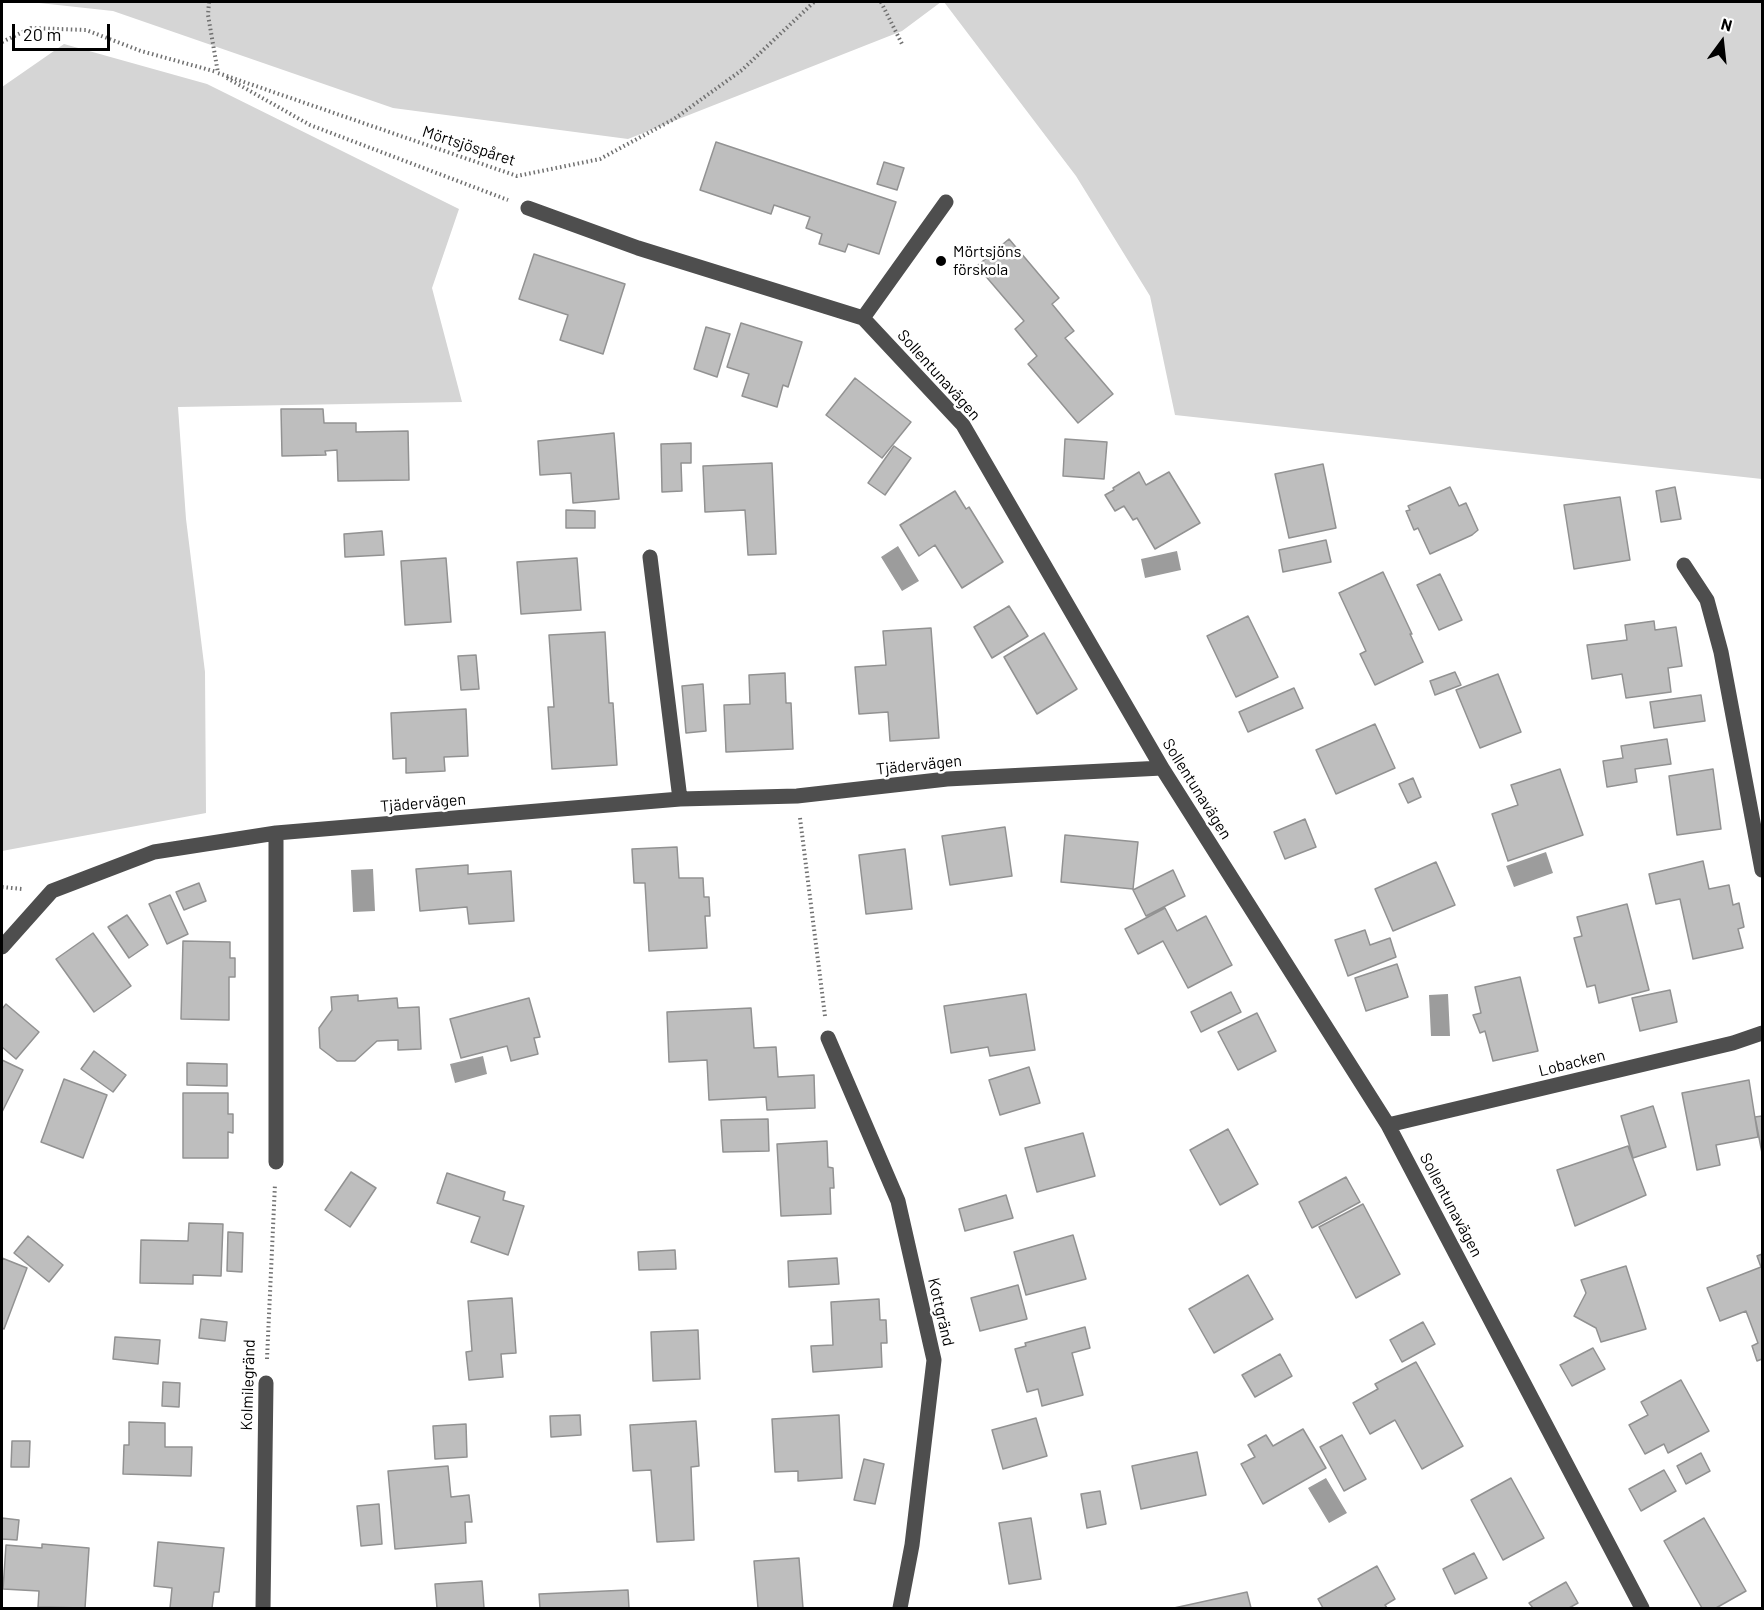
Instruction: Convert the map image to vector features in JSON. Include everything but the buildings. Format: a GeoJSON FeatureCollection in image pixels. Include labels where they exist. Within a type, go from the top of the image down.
{"type":"FeatureCollection","features":[{"type":"Feature","properties":{"kind":"street"},"geometry":{"type":"LineString","coordinates":[[863,318],[946,202]]}},
{"type":"Feature","properties":{"kind":"street","name":"Sollentunavägen"},"geometry":{"type":"LineString","coordinates":[[528,208],[639,248],[863,318],[963,425],[1162,768],[1389,1125],[1642,1608]]}},
{"type":"Feature","properties":{"kind":"street"},"geometry":{"type":"LineString","coordinates":[[650,557],[680,799]]}},
{"type":"Feature","properties":{"kind":"street"},"geometry":{"type":"LineString","coordinates":[[1684,565],[1707,600],[1721,652],[1762,870]]}},
{"type":"Feature","properties":{"kind":"street","name":"Tjädervägen"},"geometry":{"type":"LineString","coordinates":[[2,947],[52,891],[154,852],[276,833],[680,799],[797,796],[947,779],[1162,768]]}},
{"type":"Feature","properties":{"kind":"street"},"geometry":{"type":"LineString","coordinates":[[276,833],[276,1162]]}},
{"type":"Feature","properties":{"kind":"street","name":"Lobacken"},"geometry":{"type":"LineString","coordinates":[[1389,1125],[1733,1043],[1762,1033]]}},
{"type":"Feature","properties":{"kind":"street","name":"Kottgränd"},"geometry":{"type":"LineString","coordinates":[[828,1038],[898,1201],[934,1360],[912,1545],[900,1608]]}},
{"type":"Feature","properties":{"kind":"street","name":"Kolmilegränd"},"geometry":{"type":"LineString","coordinates":[[263,1608],[266,1383]]}},
{"type":"Feature","properties":{"kind":"path"},"geometry":{"type":"LineString","coordinates":[[209,2],[208,15],[218,73]]}},
{"type":"Feature","properties":{"kind":"path","name":"Mörtsjöspåret"},"geometry":{"type":"LineString","coordinates":[[218,73],[517,176],[600,159],[674,119],[742,70],[814,2]]}},
{"type":"Feature","properties":{"kind":"path"},"geometry":{"type":"LineString","coordinates":[[881,2],[903,46]]}},
{"type":"Feature","properties":{"kind":"path"},"geometry":{"type":"LineString","coordinates":[[2,42],[32,28],[86,30],[141,51],[218,73],[310,125],[528,208]]}},
{"type":"Feature","properties":{"kind":"path"},"geometry":{"type":"LineString","coordinates":[[797,796],[828,1038]]}},
{"type":"Feature","properties":{"kind":"path","name":"Kolmilegränd"},"geometry":{"type":"LineString","coordinates":[[266,1383],[276,1162]]}},
{"type":"Feature","properties":{"kind":"shaded area"},"geometry":{"type":"Polygon","coordinates":[[[30,2],[941,2],[902,31],[628,139],[393,108],[113,11],[30,2]]]}},
{"type":"Feature","properties":{"kind":"shaded area"},"geometry":{"type":"Polygon","coordinates":[[[944,2],[1762,2],[1762,479],[1175,415],[1150,296],[1076,176],[944,2]]]}},
{"type":"Feature","properties":{"kind":"shaded area"},"geometry":{"type":"Polygon","coordinates":[[[64,44],[207,84],[459,209],[432,288],[462,402],[178,407],[186,519],[205,672],[206,813],[2,851],[2,87],[64,44]]]}},
{"type":"Feature","properties":{"kind":"shaded area"},"geometry":{"type":"Polygon","coordinates":[[[898,546],[919,581],[902,591],[881,557],[898,546]]]}},
{"type":"Feature","properties":{"kind":"shaded area"},"geometry":{"type":"Polygon","coordinates":[[[1177,551],[1181,570],[1145,578],[1141,559],[1177,551]]]}},
{"type":"Feature","properties":{"kind":"shaded area"},"geometry":{"type":"Polygon","coordinates":[[[1546,852],[1553,873],[1514,887],[1506,866],[1546,852]]]}},
{"type":"Feature","properties":{"kind":"shaded area"},"geometry":{"type":"Polygon","coordinates":[[[373,869],[375,911],[353,912],[351,870],[373,869]]]}},
{"type":"Feature","properties":{"kind":"shaded area"},"geometry":{"type":"Polygon","coordinates":[[[1448,994],[1450,1036],[1431,1036],[1429,995],[1448,994]]]}},
{"type":"Feature","properties":{"kind":"shaded area"},"geometry":{"type":"Polygon","coordinates":[[[483,1056],[487,1074],[455,1083],[450,1064],[483,1056]]]}},
{"type":"Feature","properties":{"kind":"shaded area"},"geometry":{"type":"Polygon","coordinates":[[[1326,1478],[1347,1513],[1329,1523],[1308,1488],[1326,1478]]]}},
{"type":"Feature","properties":{"kind":"place","name":"Mörtsjöns förskola"},"geometry":{"type":"Point","coordinates":[941,261]}}]}
